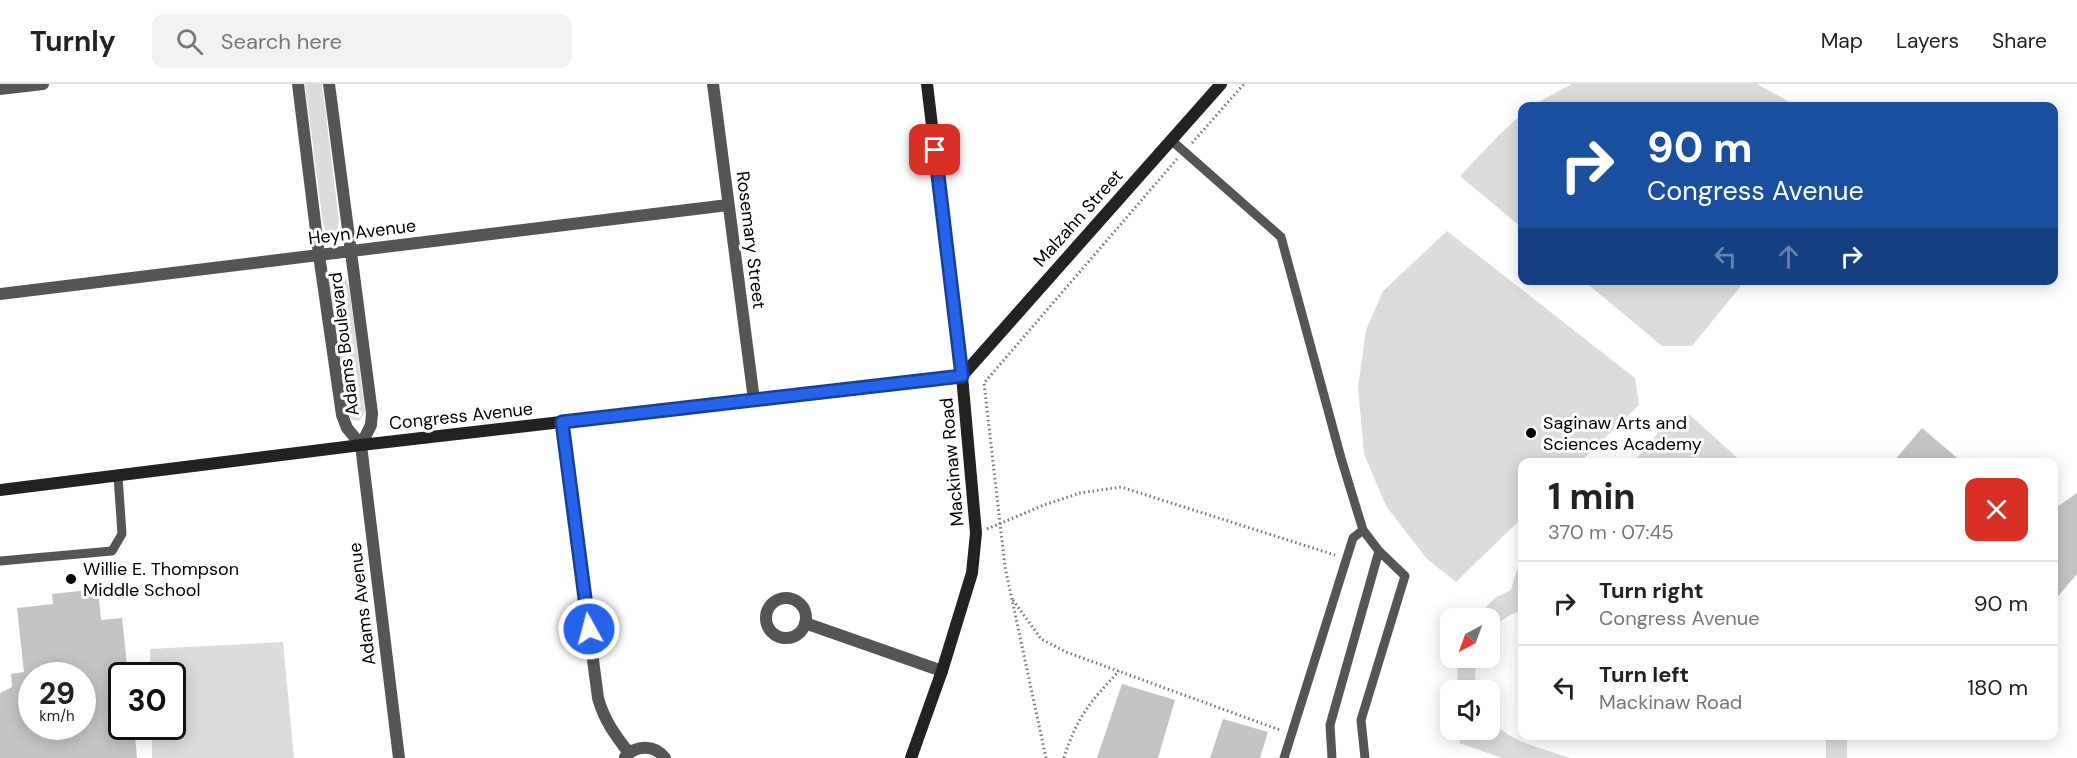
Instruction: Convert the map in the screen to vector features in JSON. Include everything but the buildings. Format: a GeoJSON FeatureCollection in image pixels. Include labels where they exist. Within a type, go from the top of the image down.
{"type":"FeatureCollection","features":[{"type":"Feature","properties":{"kind":"street"},"geometry":{"type":"LineString","coordinates":[[0,89],[43,84]]}},
{"type":"Feature","properties":{"kind":"street","name":"Adams Boulevard"},"geometry":{"type":"LineString","coordinates":[[298,84],[342,415],[347,428],[361,445],[371,425],[372,413],[329,84]]}},
{"type":"Feature","properties":{"kind":"street","name":"Rosemary Street"},"geometry":{"type":"LineString","coordinates":[[713,84],[754,400]]}},
{"type":"Feature","properties":{"kind":"street","name":"Mackinaw Road"},"geometry":{"type":"LineString","coordinates":[[911,758],[942,671],[972,573],[976,534],[962,376],[927,84]]}},
{"type":"Feature","properties":{"kind":"street","name":"Malzahn Street"},"geometry":{"type":"LineString","coordinates":[[962,376],[1221,84]]}},
{"type":"Feature","properties":{"kind":"street","name":"Heyn Avenue"},"geometry":{"type":"LineString","coordinates":[[0,294],[728,205]]}},
{"type":"Feature","properties":{"kind":"street","name":"Congress Avenue"},"geometry":{"type":"LineString","coordinates":[[0,490],[361,445],[962,376]]}},
{"type":"Feature","properties":{"kind":"street"},"geometry":{"type":"LineString","coordinates":[[562,422],[598,698],[602,713],[626,755],[645,747],[654,749],[665,758]]}},
{"type":"Feature","properties":{"kind":"street","name":"Adams Avenue"},"geometry":{"type":"LineString","coordinates":[[361,445],[399,758]]}},
{"type":"Feature","properties":{"kind":"street"},"geometry":{"type":"LineString","coordinates":[[805,623],[942,671]]}},
{"type":"Feature","properties":{"kind":"lane"},"geometry":{"type":"LineString","coordinates":[[1171,140],[1281,237],[1363,530],[1379,551],[1404,576],[1361,720],[1365,758]]}},
{"type":"Feature","properties":{"kind":"lane"},"geometry":{"type":"LineString","coordinates":[[0,561],[112,551],[122,534],[118,476]]}},
{"type":"Feature","properties":{"kind":"lane"},"geometry":{"type":"LineString","coordinates":[[1284,758],[1353,538],[1363,530]]}},
{"type":"Feature","properties":{"kind":"lane"},"geometry":{"type":"LineString","coordinates":[[1332,758],[1330,724],[1379,551]]}},
{"type":"Feature","properties":{"kind":"path"},"geometry":{"type":"LineString","coordinates":[[1046,758],[1005,567],[984,383],[1244,84]]}},
{"type":"Feature","properties":{"kind":"path"},"geometry":{"type":"LineString","coordinates":[[976,534],[1044,505],[1080,493],[1121,487],[1339,557]]}},
{"type":"Feature","properties":{"kind":"path"},"geometry":{"type":"LineString","coordinates":[[1011,597],[1041,639],[1066,652],[1280,730]]}},
{"type":"Feature","properties":{"kind":"path"},"geometry":{"type":"LineString","coordinates":[[1064,758],[1071,735],[1086,708],[1119,671]]}},
{"type":"Feature","properties":{"kind":"shaded area"},"geometry":{"type":"Polygon","coordinates":[[[305,84],[322,84],[339,220],[337,232],[332,234],[326,231],[323,224],[305,84]]]}},
{"type":"Feature","properties":{"kind":"shaded area"},"geometry":{"type":"Polygon","coordinates":[[[1572,84],[1757,84],[1790,102],[1538,102],[1572,84]]]}},
{"type":"Feature","properties":{"kind":"shaded area"},"geometry":{"type":"Polygon","coordinates":[[[1518,118],[1518,225],[1460,176],[1518,118]]]}},
{"type":"Feature","properties":{"kind":"shaded area"},"geometry":{"type":"Polygon","coordinates":[[[1447,231],[1635,378],[1639,405],[1584,458],[1518,458],[1518,522],[1456,582],[1427,559],[1386,506],[1364,454],[1358,387],[1366,330],[1383,291],[1447,231]]]}},
{"type":"Feature","properties":{"kind":"shaded area"},"geometry":{"type":"Polygon","coordinates":[[[335,274],[345,277],[349,286],[365,413],[359,421],[352,420],[347,413],[329,283],[335,274]]]}},
{"type":"Feature","properties":{"kind":"shaded area"},"geometry":{"type":"Polygon","coordinates":[[[1589,285],[1742,285],[1692,346],[1662,346],[1589,285]]]}},
{"type":"Feature","properties":{"kind":"shaded area"},"geometry":{"type":"Polygon","coordinates":[[[1690,415],[1738,458],[1636,458],[1672,417],[1690,415]]]}},
{"type":"Feature","properties":{"kind":"shaded area"},"geometry":{"type":"Polygon","coordinates":[[[1518,569],[1518,612],[1500,622],[1500,608],[1485,608],[1496,597],[1511,590],[1518,569]]]}},
{"type":"Feature","properties":{"kind":"shaded area"},"geometry":{"type":"Polygon","coordinates":[[[283,642],[294,758],[152,758],[152,740],[186,740],[186,662],[150,662],[150,649],[283,642]]]}},
{"type":"Feature","properties":{"kind":"shaded area"},"geometry":{"type":"Polygon","coordinates":[[[1458,668],[1476,668],[1476,680],[1457,680],[1458,668]]]}},
{"type":"Feature","properties":{"kind":"shaded area"},"geometry":{"type":"Polygon","coordinates":[[[1500,728],[1518,740],[1570,758],[1502,758],[1459,743],[1460,740],[1500,740],[1500,728]]]}},
{"type":"Feature","properties":{"kind":"shaded area"},"geometry":{"type":"Polygon","coordinates":[[[1826,740],[1847,740],[1847,758],[1826,758],[1826,740]]]}},
{"type":"Feature","properties":{"kind":"place","name":"Saginaw Arts and Sciences Academy"},"geometry":{"type":"Point","coordinates":[1531,433]}},
{"type":"Feature","properties":{"kind":"place","name":"Willie E. Thompson Middle School"},"geometry":{"type":"Point","coordinates":[71,579]}},
{"type":"Feature","properties":{"kind":"route"},"geometry":{"type":"LineString","coordinates":[[589,629],[562,422],[962,376],[935,150]]}}]}
